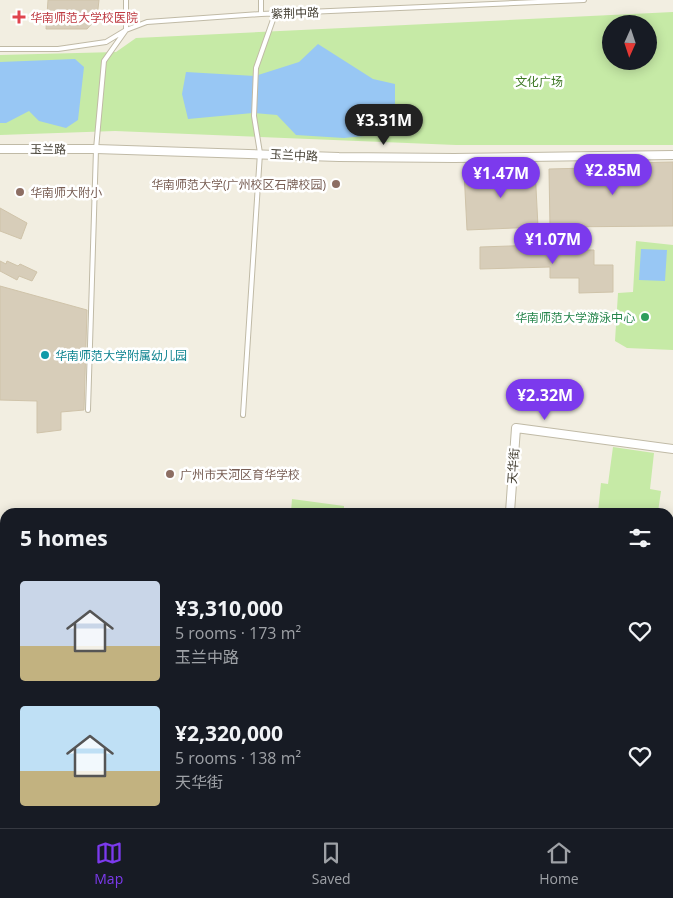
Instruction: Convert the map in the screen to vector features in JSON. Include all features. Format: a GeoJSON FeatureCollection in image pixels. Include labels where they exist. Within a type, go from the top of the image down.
{"type":"FeatureCollection","features":[{"type":"Feature","properties":{"kind":"street","name":"玉兰路"},"geometry":{"type":"LineString","coordinates":[[0,149],[96,149]]}},
{"type":"Feature","properties":{"kind":"street","name":"玉兰中路"},"geometry":{"type":"LineString","coordinates":[[96,149],[339,157],[445,158],[673,155]]}},
{"type":"Feature","properties":{"kind":"street","name":"天华街"},"geometry":{"type":"LineString","coordinates":[[510,508],[516,428],[673,449]]}},
{"type":"Feature","properties":{"kind":"lane"},"geometry":{"type":"LineString","coordinates":[[88,410],[96,149],[104,61],[126,30],[126,0]]}},
{"type":"Feature","properties":{"kind":"lane"},"geometry":{"type":"LineString","coordinates":[[260,0],[261,14]]}},
{"type":"Feature","properties":{"kind":"lane"},"geometry":{"type":"LineString","coordinates":[[444,0],[445,7]]}},
{"type":"Feature","properties":{"kind":"lane","name":"紫荆中路"},"geometry":{"type":"LineString","coordinates":[[0,48],[58,49],[106,42],[126,30],[147,22],[261,14],[584,0]]}},
{"type":"Feature","properties":{"kind":"lane"},"geometry":{"type":"LineString","coordinates":[[242,415],[260,153],[254,116],[256,68],[275,14]]}},
{"type":"Feature","properties":{"kind":"green space","name":"文化广场"},"geometry":{"type":"Polygon","coordinates":[[[673,12],[673,145],[456,145],[115,131],[0,135],[0,55],[116,52],[136,38],[602,15],[602,70],[658,70],[658,15],[611,15],[673,12]]]}},
{"type":"Feature","properties":{"kind":"green space","name":"华南师范大学游泳中心"},"geometry":{"type":"Polygon","coordinates":[[[636,241],[673,245],[673,350],[627,348],[615,341],[618,293],[633,292],[636,241]]]}},
{"type":"Feature","properties":{"kind":"green space"},"geometry":{"type":"Polygon","coordinates":[[[613,447],[654,453],[650,489],[661,491],[659,508],[598,508],[601,483],[608,484],[613,447]]]}},
{"type":"Feature","properties":{"kind":"green space"},"geometry":{"type":"Polygon","coordinates":[[[292,499],[344,506],[344,508],[291,508],[292,499]]]}},
{"type":"Feature","properties":{"kind":"water"},"geometry":{"type":"Polygon","coordinates":[[[318,44],[373,79],[395,84],[395,133],[344,138],[296,135],[277,115],[253,113],[188,119],[182,94],[186,72],[255,76],[299,62],[318,44]]]}},
{"type":"Feature","properties":{"kind":"water"},"geometry":{"type":"Polygon","coordinates":[[[75,59],[84,67],[78,120],[66,128],[39,121],[29,111],[6,123],[0,123],[0,62],[75,59]]]}},
{"type":"Feature","properties":{"kind":"water"},"geometry":{"type":"Polygon","coordinates":[[[641,249],[667,250],[665,281],[639,280],[641,249]]]}},
{"type":"Feature","properties":{"kind":"building"},"geometry":{"type":"Polygon","coordinates":[[[48,0],[99,0],[97,18],[87,29],[46,29],[48,0]]]}},
{"type":"Feature","properties":{"kind":"building"},"geometry":{"type":"Polygon","coordinates":[[[673,162],[673,226],[550,227],[549,169],[627,167],[627,163],[673,162]]]}},
{"type":"Feature","properties":{"kind":"building"},"geometry":{"type":"Polygon","coordinates":[[[535,168],[538,227],[467,230],[464,171],[535,168]]]}},
{"type":"Feature","properties":{"kind":"building"},"geometry":{"type":"Polygon","coordinates":[[[0,208],[27,223],[21,239],[0,231],[0,208]]]}},
{"type":"Feature","properties":{"kind":"building"},"geometry":{"type":"Polygon","coordinates":[[[540,245],[540,250],[594,250],[594,265],[613,265],[613,292],[579,293],[579,278],[550,278],[550,267],[480,269],[480,247],[540,245]]]}},
{"type":"Feature","properties":{"kind":"building"},"geometry":{"type":"Polygon","coordinates":[[[0,261],[6,264],[7,261],[18,266],[20,264],[37,272],[32,281],[19,276],[17,280],[0,271],[0,261]]]}},
{"type":"Feature","properties":{"kind":"building","name":"华南师范大学附属幼儿园"},"geometry":{"type":"Polygon","coordinates":[[[0,286],[87,310],[84,410],[61,412],[61,430],[37,433],[37,401],[0,400],[0,286]]]}},
{"type":"Feature","properties":{"kind":"place","name":"华南师范大学校医院"},"geometry":{"type":"Point","coordinates":[19,17]}},
{"type":"Feature","properties":{"kind":"place","name":"华南师范大学(广州校区石牌校园)"},"geometry":{"type":"Point","coordinates":[336,184]}},
{"type":"Feature","properties":{"kind":"place","name":"华南师大附小"},"geometry":{"type":"Point","coordinates":[20,192]}},
{"type":"Feature","properties":{"kind":"place","name":"华南师范大学游泳中心"},"geometry":{"type":"Point","coordinates":[645,317]}},
{"type":"Feature","properties":{"kind":"place","name":"华南师范大学附属幼儿园"},"geometry":{"type":"Point","coordinates":[45,355]}},
{"type":"Feature","properties":{"kind":"place","name":"广州市天河区育华学校"},"geometry":{"type":"Point","coordinates":[170,474]}}]}
